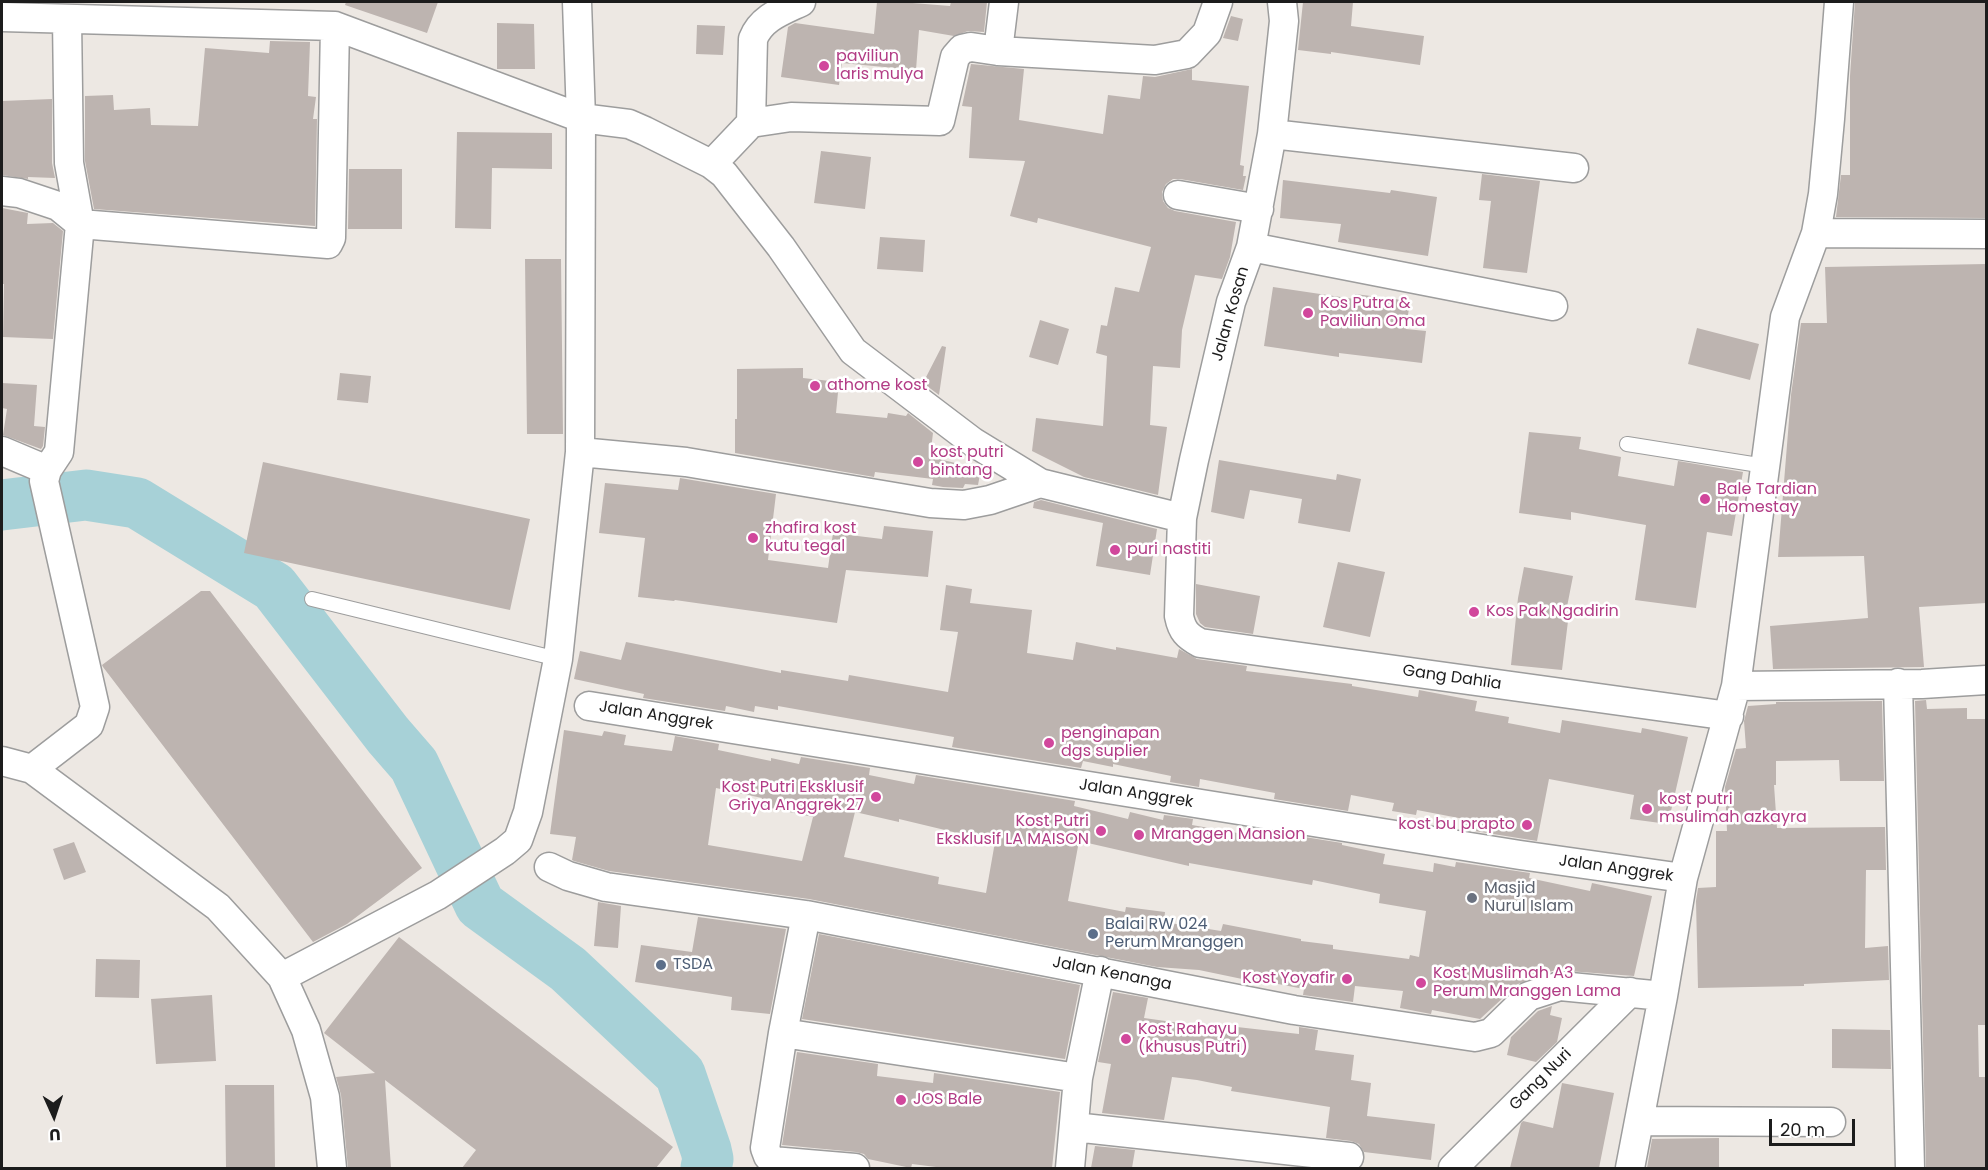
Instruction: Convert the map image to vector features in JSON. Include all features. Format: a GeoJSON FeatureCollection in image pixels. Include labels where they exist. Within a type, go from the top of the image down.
{"type":"FeatureCollection","features":[{"type":"Feature","properties":{"kind":"street"},"geometry":{"type":"LineString","coordinates":[[282,977],[438,896],[518,840],[528,812],[558,659],[580,452],[581,118],[577,2]]}},
{"type":"Feature","properties":{"kind":"street"},"geometry":{"type":"LineString","coordinates":[[751,123],[753,39],[757,28],[775,14],[801,2]]}},
{"type":"Feature","properties":{"kind":"street"},"geometry":{"type":"LineString","coordinates":[[998,51],[1004,2]]}},
{"type":"Feature","properties":{"kind":"street"},"geometry":{"type":"LineString","coordinates":[[712,164],[751,123],[791,117],[940,121],[955,57],[962,49],[970,47],[998,51],[1155,60],[1187,54],[1207,33],[1218,2]]}},
{"type":"Feature","properties":{"kind":"street","name":"Jalan Kosan"},"geometry":{"type":"LineString","coordinates":[[1181,626],[1179,616],[1182,518],[1231,302],[1251,247],[1272,134],[1284,21],[1281,2]]}},
{"type":"Feature","properties":{"kind":"street"},"geometry":{"type":"LineString","coordinates":[[1630,1168],[1683,878],[1736,686],[1785,317],[1816,233],[1830,119],[1839,2]]}},
{"type":"Feature","properties":{"kind":"street"},"geometry":{"type":"LineString","coordinates":[[2,17],[67,19],[121,11],[273,13],[335,26],[581,118],[629,124],[712,164],[724,174],[781,247],[853,351],[973,442],[1040,483],[1182,518]]}},
{"type":"Feature","properties":{"kind":"street"},"geometry":{"type":"LineString","coordinates":[[32,769],[89,725],[95,707],[54,528],[46,478],[59,452],[80,224],[69,163],[67,19]]}},
{"type":"Feature","properties":{"kind":"street"},"geometry":{"type":"LineString","coordinates":[[2,191],[19,193],[58,206],[80,224],[328,244],[331,238],[335,26]]}},
{"type":"Feature","properties":{"kind":"street"},"geometry":{"type":"LineString","coordinates":[[1272,134],[1574,168]]}},
{"type":"Feature","properties":{"kind":"street"},"geometry":{"type":"LineString","coordinates":[[1178,195],[1258,209]]}},
{"type":"Feature","properties":{"kind":"street"},"geometry":{"type":"LineString","coordinates":[[1816,233],[1986,234]]}},
{"type":"Feature","properties":{"kind":"street"},"geometry":{"type":"LineString","coordinates":[[1251,247],[1553,306]]}},
{"type":"Feature","properties":{"kind":"street"},"geometry":{"type":"LineString","coordinates":[[2,451],[46,478]]}},
{"type":"Feature","properties":{"kind":"street"},"geometry":{"type":"LineString","coordinates":[[580,452],[686,462],[930,503],[964,505],[990,500],[1040,483]]}},
{"type":"Feature","properties":{"kind":"street","name":"Gang Dahlia"},"geometry":{"type":"LineString","coordinates":[[1181,626],[1187,636],[1200,643],[1729,716]]}},
{"type":"Feature","properties":{"kind":"street"},"geometry":{"type":"LineString","coordinates":[[1736,686],[1986,680]]}},
{"type":"Feature","properties":{"kind":"street"},"geometry":{"type":"LineString","coordinates":[[1898,683],[1910,1168]]}},
{"type":"Feature","properties":{"kind":"street","name":"Jalan Anggrek"},"geometry":{"type":"LineString","coordinates":[[589,706],[1508,854],[1683,878]]}},
{"type":"Feature","properties":{"kind":"street"},"geometry":{"type":"LineString","coordinates":[[2,761],[32,769],[218,908],[282,977],[306,1030],[325,1097],[332,1168]]}},
{"type":"Feature","properties":{"kind":"street","name":"Jalan Kenanga"},"geometry":{"type":"LineString","coordinates":[[549,867],[568,876],[606,887],[807,915],[1294,1010],[1475,1037],[1491,1033],[1529,996],[1560,986],[1663,996]]}},
{"type":"Feature","properties":{"kind":"street"},"geometry":{"type":"LineString","coordinates":[[807,915],[783,1033],[765,1148],[772,1161],[855,1168]]}},
{"type":"Feature","properties":{"kind":"street"},"geometry":{"type":"LineString","coordinates":[[1070,1168],[1078,1078],[1100,971]]}},
{"type":"Feature","properties":{"kind":"street","name":"Gang Nuri"},"geometry":{"type":"LineString","coordinates":[[1453,1168],[1630,992]]}},
{"type":"Feature","properties":{"kind":"street"},"geometry":{"type":"LineString","coordinates":[[783,1033],[1078,1078]]}},
{"type":"Feature","properties":{"kind":"street"},"geometry":{"type":"LineString","coordinates":[[1639,1121],[1831,1122]]}},
{"type":"Feature","properties":{"kind":"street"},"geometry":{"type":"LineString","coordinates":[[1074,1127],[1349,1157]]}},
{"type":"Feature","properties":{"kind":"lane"},"geometry":{"type":"LineString","coordinates":[[1627,444],[1765,466]]}},
{"type":"Feature","properties":{"kind":"lane"},"geometry":{"type":"LineString","coordinates":[[312,599],[558,659]]}},
{"type":"Feature","properties":{"kind":"building"},"geometry":{"type":"Polygon","coordinates":[[[346,2],[438,2],[427,33],[345,5],[346,2]]]}},
{"type":"Feature","properties":{"kind":"building"},"geometry":{"type":"Polygon","coordinates":[[[877,2],[950,6],[951,2],[987,2],[984,32],[968,31],[954,36],[919,30],[916,70],[842,63],[839,85],[781,77],[788,27],[795,23],[874,34],[877,2]]]}},
{"type":"Feature","properties":{"kind":"building"},"geometry":{"type":"Polygon","coordinates":[[[1303,2],[1353,2],[1351,26],[1424,36],[1420,65],[1331,52],[1331,54],[1298,50],[1303,2]]]}},
{"type":"Feature","properties":{"kind":"building"},"geometry":{"type":"Polygon","coordinates":[[[1855,2],[1986,2],[1986,218],[1836,217],[1841,175],[1850,175],[1850,76],[1855,2]]]}},
{"type":"Feature","properties":{"kind":"building"},"geometry":{"type":"Polygon","coordinates":[[[1231,16],[1243,19],[1238,41],[1223,38],[1231,16]]]}},
{"type":"Feature","properties":{"kind":"building"},"geometry":{"type":"Polygon","coordinates":[[[497,23],[534,24],[535,69],[497,69],[497,23]]]}},
{"type":"Feature","properties":{"kind":"building"},"geometry":{"type":"Polygon","coordinates":[[[697,25],[725,26],[723,55],[696,54],[697,25]]]}},
{"type":"Feature","properties":{"kind":"building"},"geometry":{"type":"Polygon","coordinates":[[[270,41],[310,42],[308,96],[316,97],[313,119],[317,119],[315,226],[94,209],[85,161],[85,96],[113,95],[114,110],[150,108],[151,125],[198,126],[205,48],[269,53],[270,41]]]}},
{"type":"Feature","properties":{"kind":"building"},"geometry":{"type":"Polygon","coordinates":[[[971,64],[1024,69],[1019,120],[1103,134],[1108,95],[1140,99],[1143,76],[1155,77],[1192,69],[1192,80],[1249,86],[1240,165],[1244,166],[1243,176],[1246,176],[1243,190],[1173,179],[1166,184],[1162,192],[1163,201],[1168,208],[1175,211],[1236,222],[1230,257],[1222,279],[1195,275],[1182,330],[1180,368],[1153,366],[1150,425],[1167,427],[1158,495],[1084,477],[1032,451],[1036,418],[1103,426],[1107,356],[1096,353],[1101,325],[1107,326],[1115,287],[1139,292],[1151,247],[1038,218],[1037,223],[1010,216],[1025,161],[969,158],[972,107],[962,106],[971,64]]]}},
{"type":"Feature","properties":{"kind":"building"},"geometry":{"type":"Polygon","coordinates":[[[52,99],[52,163],[55,178],[28,177],[28,179],[2,175],[2,101],[52,99]]]}},
{"type":"Feature","properties":{"kind":"building"},"geometry":{"type":"Polygon","coordinates":[[[457,132],[552,133],[552,169],[492,168],[491,229],[455,228],[457,132]]]}},
{"type":"Feature","properties":{"kind":"building"},"geometry":{"type":"Polygon","coordinates":[[[821,151],[871,157],[865,209],[814,203],[821,151]]]}},
{"type":"Feature","properties":{"kind":"building"},"geometry":{"type":"Polygon","coordinates":[[[349,169],[402,169],[402,229],[348,229],[349,169]]]}},
{"type":"Feature","properties":{"kind":"building"},"geometry":{"type":"Polygon","coordinates":[[[1482,174],[1540,181],[1527,273],[1483,268],[1491,201],[1479,200],[1482,174]]]}},
{"type":"Feature","properties":{"kind":"building"},"geometry":{"type":"Polygon","coordinates":[[[1283,180],[1390,193],[1391,190],[1437,197],[1428,256],[1338,242],[1341,224],[1280,218],[1283,180]]]}},
{"type":"Feature","properties":{"kind":"building"},"geometry":{"type":"Polygon","coordinates":[[[2,208],[28,213],[27,224],[53,223],[63,231],[53,339],[3,337],[2,208]]]}},
{"type":"Feature","properties":{"kind":"building"},"geometry":{"type":"Polygon","coordinates":[[[880,237],[925,240],[923,272],[877,269],[880,237]]]}},
{"type":"Feature","properties":{"kind":"building"},"geometry":{"type":"Polygon","coordinates":[[[525,259],[561,259],[563,434],[527,434],[525,259]]]}},
{"type":"Feature","properties":{"kind":"building"},"geometry":{"type":"Polygon","coordinates":[[[1986,264],[1986,603],[1919,607],[1924,667],[1773,669],[1770,626],[1868,618],[1864,556],[1778,557],[1791,395],[1801,323],[1827,323],[1825,267],[1986,264]]]}},
{"type":"Feature","properties":{"kind":"building"},"geometry":{"type":"Polygon","coordinates":[[[1273,287],[1354,299],[1355,294],[1410,301],[1406,329],[1426,331],[1422,363],[1339,353],[1339,357],[1264,346],[1273,287]]]}},
{"type":"Feature","properties":{"kind":"building"},"geometry":{"type":"Polygon","coordinates":[[[1040,320],[1069,329],[1058,365],[1029,357],[1040,320]]]}},
{"type":"Feature","properties":{"kind":"building"},"geometry":{"type":"Polygon","coordinates":[[[1697,328],[1759,344],[1750,380],[1688,364],[1697,328]]]}},
{"type":"Feature","properties":{"kind":"building"},"geometry":{"type":"Polygon","coordinates":[[[942,346],[946,347],[939,395],[923,383],[942,346]]]}},
{"type":"Feature","properties":{"kind":"building"},"geometry":{"type":"Polygon","coordinates":[[[803,368],[803,378],[839,382],[836,413],[887,418],[888,413],[906,416],[908,413],[933,433],[930,457],[981,469],[978,485],[965,484],[963,488],[943,487],[932,485],[933,479],[875,472],[874,477],[735,453],[737,369],[803,368]]]}},
{"type":"Feature","properties":{"kind":"building"},"geometry":{"type":"Polygon","coordinates":[[[340,373],[371,376],[368,403],[337,400],[340,373]]]}},
{"type":"Feature","properties":{"kind":"building"},"geometry":{"type":"Polygon","coordinates":[[[2,383],[37,385],[34,426],[45,427],[41,449],[3,435],[7,409],[2,408],[2,383]]]}},
{"type":"Feature","properties":{"kind":"building"},"geometry":{"type":"Polygon","coordinates":[[[1529,432],[1581,437],[1579,449],[1621,457],[1618,476],[1674,486],[1678,461],[1743,472],[1732,536],[1707,532],[1696,608],[1635,600],[1646,525],[1571,512],[1571,520],[1519,513],[1529,432]]]}},
{"type":"Feature","properties":{"kind":"building"},"geometry":{"type":"Polygon","coordinates":[[[1219,460],[1336,480],[1337,474],[1361,479],[1350,532],[1298,523],[1302,499],[1250,490],[1244,519],[1211,512],[1219,460]]]}},
{"type":"Feature","properties":{"kind":"building"},"geometry":{"type":"Polygon","coordinates":[[[263,462],[530,519],[510,610],[244,553],[263,462]]]}},
{"type":"Feature","properties":{"kind":"building"},"geometry":{"type":"Polygon","coordinates":[[[680,478],[776,494],[768,560],[828,568],[833,533],[882,539],[884,526],[933,531],[928,577],[846,570],[837,623],[675,600],[638,597],[645,538],[599,533],[605,483],[678,490],[680,478]]]}},
{"type":"Feature","properties":{"kind":"building","name":"puri nastiti"},"geometry":{"type":"Polygon","coordinates":[[[1041,500],[1157,529],[1150,575],[1096,566],[1103,523],[1033,508],[1034,502],[1041,500]]]}},
{"type":"Feature","properties":{"kind":"building"},"geometry":{"type":"Polygon","coordinates":[[[1338,562],[1385,572],[1370,637],[1323,627],[1338,562]]]}},
{"type":"Feature","properties":{"kind":"building"},"geometry":{"type":"Polygon","coordinates":[[[1524,567],[1573,576],[1566,612],[1569,613],[1562,670],[1511,665],[1518,598],[1524,567]]]}},
{"type":"Feature","properties":{"kind":"building"},"geometry":{"type":"Polygon","coordinates":[[[1196,584],[1260,596],[1253,634],[1205,627],[1200,623],[1196,614],[1196,584]]]}},
{"type":"Feature","properties":{"kind":"building"},"geometry":{"type":"Polygon","coordinates":[[[946,585],[972,589],[970,603],[1032,610],[1027,653],[1073,660],[1076,642],[1177,658],[1179,649],[1197,659],[1247,666],[1246,671],[1352,684],[1352,686],[1418,697],[1419,690],[1477,701],[1475,711],[1509,717],[1508,723],[1560,733],[1562,720],[1641,733],[1642,728],[1688,737],[1668,824],[1630,819],[1634,795],[1549,779],[1537,841],[1462,829],[1464,819],[1417,810],[1416,815],[1392,811],[1394,803],[1351,795],[1348,811],[1274,799],[1275,793],[1200,779],[1199,787],[1170,782],[1171,776],[1113,764],[1113,767],[1083,761],[1081,768],[952,747],[954,737],[778,706],[778,710],[755,706],[754,712],[726,706],[725,711],[643,698],[644,694],[574,679],[580,651],[621,660],[626,642],[781,673],[781,670],[848,681],[849,675],[948,692],[958,632],[940,630],[946,585]]]}},
{"type":"Feature","properties":{"kind":"building"},"geometry":{"type":"Polygon","coordinates":[[[201,591],[210,591],[422,868],[347,924],[313,942],[102,665],[201,591]]]}},
{"type":"Feature","properties":{"kind":"building"},"geometry":{"type":"Polygon","coordinates":[[[1926,700],[1927,709],[1967,708],[1967,719],[1986,719],[1986,1025],[1978,1025],[1979,1077],[1986,1077],[1986,1168],[1926,1168],[1915,701],[1926,700]]]}},
{"type":"Feature","properties":{"kind":"building"},"geometry":{"type":"Polygon","coordinates":[[[1882,701],[1884,781],[1840,781],[1839,760],[1776,761],[1776,785],[1774,785],[1777,828],[1885,827],[1886,870],[1866,870],[1865,948],[1888,946],[1889,980],[1804,984],[1804,986],[1698,988],[1696,901],[1698,888],[1716,887],[1716,831],[1727,831],[1725,787],[1736,749],[1746,748],[1744,721],[1748,706],[1776,704],[1776,702],[1882,701]]]}},
{"type":"Feature","properties":{"kind":"building"},"geometry":{"type":"Polygon","coordinates":[[[564,730],[602,736],[604,731],[626,735],[624,745],[672,751],[675,736],[719,744],[718,750],[771,761],[771,758],[799,764],[801,757],[870,768],[869,775],[914,784],[916,775],[1075,801],[1074,806],[1128,819],[1130,812],[1163,820],[1164,815],[1193,819],[1192,825],[1266,838],[1267,831],[1342,843],[1342,845],[1385,854],[1383,864],[1433,872],[1434,863],[1455,867],[1456,862],[1530,873],[1529,878],[1590,891],[1592,883],[1652,896],[1634,976],[1555,970],[1518,984],[1480,1019],[1432,1010],[1431,1014],[1400,1008],[1403,991],[1355,986],[1353,1002],[1303,995],[1304,989],[1199,970],[1157,967],[809,899],[609,871],[572,860],[576,837],[550,834],[564,730]],[[716,788],[708,845],[802,861],[813,817],[761,806],[762,798],[716,788]],[[855,812],[844,857],[939,877],[938,884],[986,893],[995,842],[899,819],[899,822],[855,812]],[[1079,841],[1068,901],[1125,912],[1126,907],[1165,912],[1164,922],[1221,931],[1223,924],[1301,939],[1301,941],[1333,945],[1333,949],[1409,959],[1410,955],[1419,957],[1426,911],[1379,903],[1380,894],[1313,880],[1312,885],[1189,863],[1189,866],[1079,841]]]}},
{"type":"Feature","properties":{"kind":"building"},"geometry":{"type":"Polygon","coordinates":[[[74,842],[86,872],[64,880],[53,849],[74,842]]]}},
{"type":"Feature","properties":{"kind":"building"},"geometry":{"type":"Polygon","coordinates":[[[598,902],[621,906],[618,948],[594,946],[598,902]]]}},
{"type":"Feature","properties":{"kind":"building"},"geometry":{"type":"Polygon","coordinates":[[[698,917],[786,929],[770,1014],[731,1010],[732,997],[635,982],[641,945],[692,952],[698,917]]]}},
{"type":"Feature","properties":{"kind":"building"},"geometry":{"type":"Polygon","coordinates":[[[819,934],[1080,985],[1065,1059],[802,1019],[819,934]]]}},
{"type":"Feature","properties":{"kind":"building"},"geometry":{"type":"Polygon","coordinates":[[[399,937],[673,1147],[656,1168],[462,1168],[476,1150],[385,1080],[391,1168],[348,1168],[341,1095],[336,1077],[375,1073],[324,1033],[399,937]]]}},
{"type":"Feature","properties":{"kind":"building"},"geometry":{"type":"Polygon","coordinates":[[[96,959],[140,960],[139,998],[95,997],[96,959]]]}},
{"type":"Feature","properties":{"kind":"building"},"geometry":{"type":"Polygon","coordinates":[[[1113,992],[1148,998],[1144,1018],[1201,1026],[1201,1023],[1236,1029],[1237,1027],[1299,1034],[1299,1027],[1318,1030],[1315,1050],[1354,1055],[1351,1080],[1371,1083],[1367,1116],[1435,1124],[1431,1160],[1364,1152],[1359,1144],[1351,1141],[1326,1138],[1330,1107],[1231,1091],[1232,1087],[1197,1080],[1172,1077],[1164,1120],[1102,1113],[1111,1064],[1098,1062],[1113,992]]]}},
{"type":"Feature","properties":{"kind":"building"},"geometry":{"type":"Polygon","coordinates":[[[212,995],[216,1061],[156,1064],[151,999],[212,995]]]}},
{"type":"Feature","properties":{"kind":"building"},"geometry":{"type":"Polygon","coordinates":[[[1552,1006],[1550,1015],[1562,1018],[1557,1042],[1536,1062],[1507,1055],[1511,1037],[1538,1011],[1552,1006]]]}},
{"type":"Feature","properties":{"kind":"building"},"geometry":{"type":"Polygon","coordinates":[[[1832,1029],[1890,1030],[1891,1069],[1832,1068],[1832,1029]]]}},
{"type":"Feature","properties":{"kind":"building"},"geometry":{"type":"Polygon","coordinates":[[[797,1052],[878,1064],[877,1076],[933,1083],[934,1073],[1060,1092],[1052,1168],[944,1168],[912,1164],[911,1168],[868,1159],[864,1154],[856,1152],[782,1145],[797,1052]]]}},
{"type":"Feature","properties":{"kind":"building"},"geometry":{"type":"Polygon","coordinates":[[[1562,1083],[1614,1093],[1599,1168],[1510,1168],[1523,1121],[1553,1128],[1562,1083]]]}},
{"type":"Feature","properties":{"kind":"building"},"geometry":{"type":"Polygon","coordinates":[[[225,1085],[274,1085],[275,1168],[226,1168],[225,1085]]]}},
{"type":"Feature","properties":{"kind":"building"},"geometry":{"type":"Polygon","coordinates":[[[1719,1138],[1719,1168],[1647,1168],[1652,1139],[1719,1138]]]}},
{"type":"Feature","properties":{"kind":"building"},"geometry":{"type":"Polygon","coordinates":[[[1095,1146],[1135,1150],[1132,1168],[1091,1168],[1095,1146]]]}},
{"type":"Feature","properties":{"kind":"waterway"},"geometry":{"type":"LineString","coordinates":[[2,505],[86,495],[137,503],[274,587],[388,735],[414,765],[480,905],[568,969],[680,1074],[706,1150],[708,1159],[706,1168]]}},
{"type":"Feature","properties":{"kind":"place","name":"paviliun laris mulya"},"geometry":{"type":"Point","coordinates":[824,66]}},
{"type":"Feature","properties":{"kind":"place","name":"Kos Putra & Paviliun Oma"},"geometry":{"type":"Point","coordinates":[1308,313]}},
{"type":"Feature","properties":{"kind":"place","name":"athome kost"},"geometry":{"type":"Point","coordinates":[815,386]}},
{"type":"Feature","properties":{"kind":"place","name":"kost putri bintang"},"geometry":{"type":"Point","coordinates":[918,462]}},
{"type":"Feature","properties":{"kind":"place","name":"Bale Tardian Homestay"},"geometry":{"type":"Point","coordinates":[1705,499]}},
{"type":"Feature","properties":{"kind":"place","name":"zhafira kost kutu tegal"},"geometry":{"type":"Point","coordinates":[753,538]}},
{"type":"Feature","properties":{"kind":"place","name":"puri nastiti"},"geometry":{"type":"Point","coordinates":[1115,550]}},
{"type":"Feature","properties":{"kind":"place","name":"Kos Pak Ngadirin"},"geometry":{"type":"Point","coordinates":[1474,612]}},
{"type":"Feature","properties":{"kind":"place","name":"penginapan dgs suplier"},"geometry":{"type":"Point","coordinates":[1049,743]}},
{"type":"Feature","properties":{"kind":"place","name":"Kost Putri Eksklusif Griya Anggrek 27"},"geometry":{"type":"Point","coordinates":[876,797]}},
{"type":"Feature","properties":{"kind":"place","name":"kost putri msulimah azkayra"},"geometry":{"type":"Point","coordinates":[1647,809]}},
{"type":"Feature","properties":{"kind":"place","name":"kost bu prapto"},"geometry":{"type":"Point","coordinates":[1527,825]}},
{"type":"Feature","properties":{"kind":"place","name":"Kost Putri Eksklusif LA MAISON"},"geometry":{"type":"Point","coordinates":[1101,831]}},
{"type":"Feature","properties":{"kind":"place","name":"Mranggen Mansion"},"geometry":{"type":"Point","coordinates":[1139,835]}},
{"type":"Feature","properties":{"kind":"place","name":"Masjid Nurul Islam"},"geometry":{"type":"Point","coordinates":[1472,898]}},
{"type":"Feature","properties":{"kind":"place","name":"Balai RW 024 Perum Mranggen"},"geometry":{"type":"Point","coordinates":[1093,934]}},
{"type":"Feature","properties":{"kind":"place","name":"TSDA"},"geometry":{"type":"Point","coordinates":[661,965]}},
{"type":"Feature","properties":{"kind":"place","name":"Kost Yoyafir"},"geometry":{"type":"Point","coordinates":[1347,979]}},
{"type":"Feature","properties":{"kind":"place","name":"Kost Muslimah A3 Perum Mranggen Lama"},"geometry":{"type":"Point","coordinates":[1421,983]}},
{"type":"Feature","properties":{"kind":"place","name":"Kost Rahayu (khusus Putri)"},"geometry":{"type":"Point","coordinates":[1126,1039]}},
{"type":"Feature","properties":{"kind":"place","name":"JOS Bale"},"geometry":{"type":"Point","coordinates":[901,1100]}}]}
